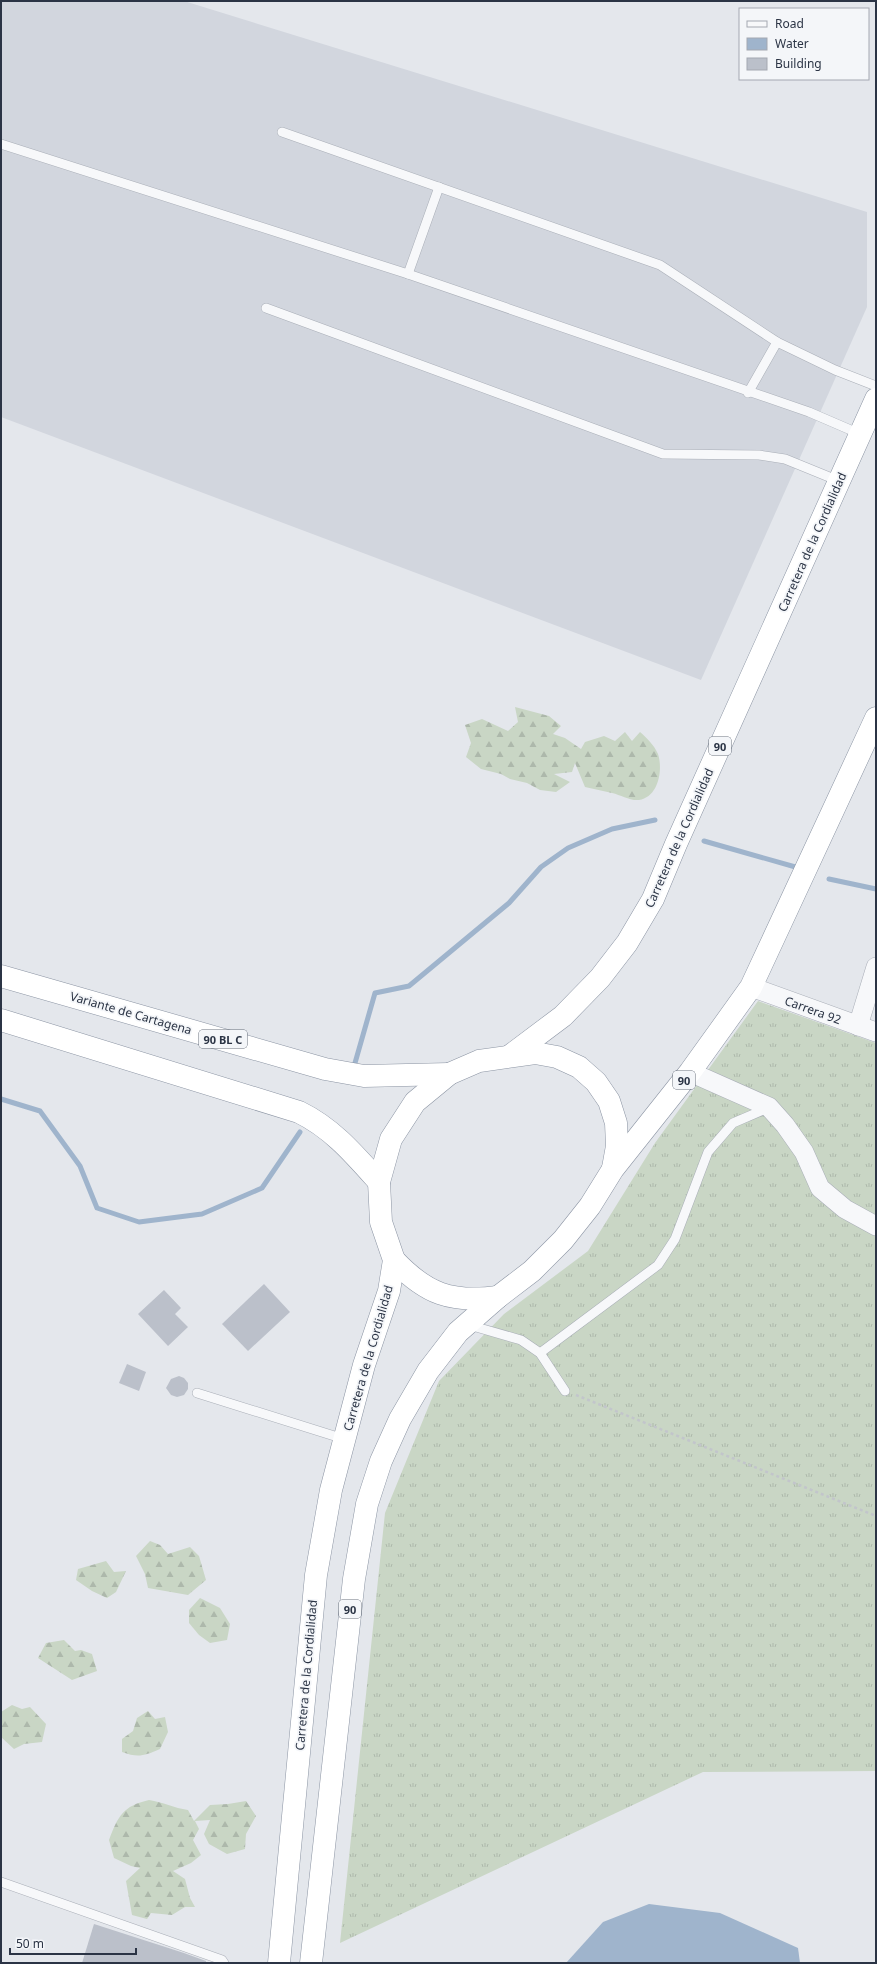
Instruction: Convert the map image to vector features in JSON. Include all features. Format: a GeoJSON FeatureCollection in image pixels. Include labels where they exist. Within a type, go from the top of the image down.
{"type":"FeatureCollection","features":[{"type":"Feature","properties":{"kind":"highway","name":"Carretera de la Cordialidad"},"geometry":{"type":"LineString","coordinates":[[279,1963],[316,1575],[324,1525],[344,1440],[364,1365],[389,1291],[394,1260],[381,1222],[379,1182],[391,1139],[415,1102],[449,1074],[479,1061],[511,1055],[563,1016],[600,978],[627,943],[653,899],[676,844],[876,399]]}},
{"type":"Feature","properties":{"kind":"highway","name":"90"},"geometry":{"type":"LineString","coordinates":[[612,1169],[690,1072],[751,987],[876,718]]}},
{"type":"Feature","properties":{"kind":"highway","name":"Variante de Cartagena"},"geometry":{"type":"LineString","coordinates":[[1,976],[325,1069],[364,1076],[449,1074]]}},
{"type":"Feature","properties":{"kind":"highway"},"geometry":{"type":"LineString","coordinates":[[1,1020],[299,1112],[324,1126],[340,1138],[379,1182]]}},
{"type":"Feature","properties":{"kind":"highway"},"geometry":{"type":"LineString","coordinates":[[394,1260],[410,1277],[429,1289],[451,1297],[475,1300],[498,1297],[532,1271],[563,1240],[590,1206],[612,1169],[617,1146],[616,1124],[609,1101],[596,1082],[578,1067],[557,1057],[535,1053],[511,1055]]}},
{"type":"Feature","properties":{"kind":"highway","name":"90"},"geometry":{"type":"LineString","coordinates":[[311,1963],[354,1579],[367,1504],[381,1461],[400,1419],[428,1371],[466,1324],[498,1297]]}},
{"type":"Feature","properties":{"kind":"street"},"geometry":{"type":"LineString","coordinates":[[858,1026],[876,967]]}},
{"type":"Feature","properties":{"kind":"street","name":"Carrera 92"},"geometry":{"type":"LineString","coordinates":[[751,987],[876,1032]]}},
{"type":"Feature","properties":{"kind":"street"},"geometry":{"type":"LineString","coordinates":[[690,1072],[769,1108],[786,1125],[804,1152],[820,1188],[845,1209],[876,1226]]}},
{"type":"Feature","properties":{"kind":"lane"},"geometry":{"type":"LineString","coordinates":[[282,132],[660,265],[777,342],[835,370],[876,386]]}},
{"type":"Feature","properties":{"kind":"lane"},"geometry":{"type":"LineString","coordinates":[[1,144],[408,274],[748,393],[809,412],[860,434]]}},
{"type":"Feature","properties":{"kind":"lane"},"geometry":{"type":"LineString","coordinates":[[408,274],[439,187]]}},
{"type":"Feature","properties":{"kind":"lane"},"geometry":{"type":"LineString","coordinates":[[266,308],[663,454],[766,456],[785,459],[839,482]]}},
{"type":"Feature","properties":{"kind":"lane"},"geometry":{"type":"LineString","coordinates":[[748,393],[777,342]]}},
{"type":"Feature","properties":{"kind":"lane"},"geometry":{"type":"LineString","coordinates":[[540,1352],[658,1265],[675,1239],[708,1152],[713,1144],[733,1123],[769,1108]]}},
{"type":"Feature","properties":{"kind":"lane"},"geometry":{"type":"LineString","coordinates":[[466,1324],[521,1340],[540,1352],[565,1391]]}},
{"type":"Feature","properties":{"kind":"lane"},"geometry":{"type":"LineString","coordinates":[[197,1393],[344,1440]]}},
{"type":"Feature","properties":{"kind":"lane"},"geometry":{"type":"LineString","coordinates":[[1,1882],[222,1960],[224,1963]]}},
{"type":"Feature","properties":{"kind":"path"},"geometry":{"type":"LineString","coordinates":[[565,1391],[876,1516]]}},
{"type":"Feature","properties":{"kind":"shaded area"},"geometry":{"type":"Polygon","coordinates":[[[1,1],[184,1],[867,212],[867,307],[701,680],[1,417],[1,1]]]}},
{"type":"Feature","properties":{"kind":"green space"},"geometry":{"type":"Polygon","coordinates":[[[515,707],[549,716],[561,726],[553,734],[565,738],[581,749],[585,742],[604,736],[615,741],[625,732],[632,741],[640,732],[650,742],[658,754],[660,767],[658,782],[655,788],[646,798],[636,800],[585,787],[575,763],[572,772],[554,774],[570,782],[556,792],[540,790],[527,783],[481,769],[466,757],[471,743],[465,725],[482,719],[508,731],[518,722],[515,707]]]}},
{"type":"Feature","properties":{"kind":"green space"},"geometry":{"type":"Polygon","coordinates":[[[758,1001],[876,1043],[876,1771],[703,1772],[340,1943],[385,1513],[439,1381],[504,1314],[588,1251],[655,1143],[758,1001]]]}},
{"type":"Feature","properties":{"kind":"green space"},"geometry":{"type":"Polygon","coordinates":[[[150,1541],[160,1545],[168,1554],[190,1547],[199,1556],[206,1580],[188,1595],[148,1588],[145,1574],[136,1556],[150,1541]]]}},
{"type":"Feature","properties":{"kind":"green space"},"geometry":{"type":"Polygon","coordinates":[[[106,1561],[114,1572],[126,1571],[116,1592],[107,1598],[92,1591],[76,1580],[78,1569],[106,1561]]]}},
{"type":"Feature","properties":{"kind":"green space"},"geometry":{"type":"Polygon","coordinates":[[[200,1598],[220,1608],[230,1624],[227,1640],[210,1643],[199,1635],[189,1623],[189,1610],[200,1598]]]}},
{"type":"Feature","properties":{"kind":"green space"},"geometry":{"type":"Polygon","coordinates":[[[64,1640],[75,1651],[81,1650],[92,1654],[97,1671],[72,1680],[38,1658],[46,1643],[64,1640]]]}},
{"type":"Feature","properties":{"kind":"green space"},"geometry":{"type":"Polygon","coordinates":[[[12,1705],[22,1709],[30,1707],[46,1724],[42,1742],[24,1744],[14,1749],[1,1737],[1,1712],[12,1705]]]}},
{"type":"Feature","properties":{"kind":"green space"},"geometry":{"type":"Polygon","coordinates":[[[148,1711],[155,1719],[165,1717],[168,1732],[160,1749],[137,1756],[122,1752],[122,1739],[133,1731],[137,1718],[148,1711]]]}},
{"type":"Feature","properties":{"kind":"green space"},"geometry":{"type":"Polygon","coordinates":[[[149,1800],[188,1810],[194,1821],[210,1805],[246,1801],[256,1816],[246,1834],[245,1849],[227,1854],[209,1844],[204,1834],[210,1820],[195,1821],[199,1829],[193,1840],[201,1855],[191,1863],[173,1871],[185,1879],[190,1898],[195,1907],[185,1907],[172,1915],[151,1913],[147,1919],[132,1915],[126,1881],[140,1868],[131,1866],[114,1858],[109,1840],[115,1824],[127,1809],[140,1802],[149,1800]]]}},
{"type":"Feature","properties":{"kind":"water"},"geometry":{"type":"Polygon","coordinates":[[[649,1904],[720,1913],[798,1948],[800,1963],[566,1963],[603,1922],[649,1904]]]}},
{"type":"Feature","properties":{"kind":"building"},"geometry":{"type":"Polygon","coordinates":[[[264,1284],[290,1312],[248,1351],[222,1324],[264,1284]]]}},
{"type":"Feature","properties":{"kind":"building"},"geometry":{"type":"Polygon","coordinates":[[[164,1290],[181,1308],[175,1314],[188,1327],[168,1346],[138,1314],[164,1290]]]}},
{"type":"Feature","properties":{"kind":"building"},"geometry":{"type":"Polygon","coordinates":[[[127,1364],[146,1372],[139,1391],[119,1383],[127,1364]]]}},
{"type":"Feature","properties":{"kind":"building"},"geometry":{"type":"Polygon","coordinates":[[[179,1376],[184,1378],[188,1383],[188,1389],[184,1395],[177,1397],[171,1395],[166,1388],[171,1379],[179,1376]]]}},
{"type":"Feature","properties":{"kind":"building"},"geometry":{"type":"Polygon","coordinates":[[[94,1924],[184,1953],[206,1961],[206,1963],[82,1963],[94,1924]]]}},
{"type":"Feature","properties":{"kind":"waterway"},"geometry":{"type":"LineString","coordinates":[[355,1063],[375,993],[409,986],[509,903],[541,867],[568,848],[612,829],[655,820]]}},
{"type":"Feature","properties":{"kind":"waterway"},"geometry":{"type":"LineString","coordinates":[[704,841],[799,868]]}},
{"type":"Feature","properties":{"kind":"waterway"},"geometry":{"type":"LineString","coordinates":[[829,879],[876,889]]}},
{"type":"Feature","properties":{"kind":"waterway"},"geometry":{"type":"LineString","coordinates":[[1,1099],[40,1111],[80,1166],[97,1208],[139,1222],[202,1214],[262,1188],[300,1132]]}}]}
